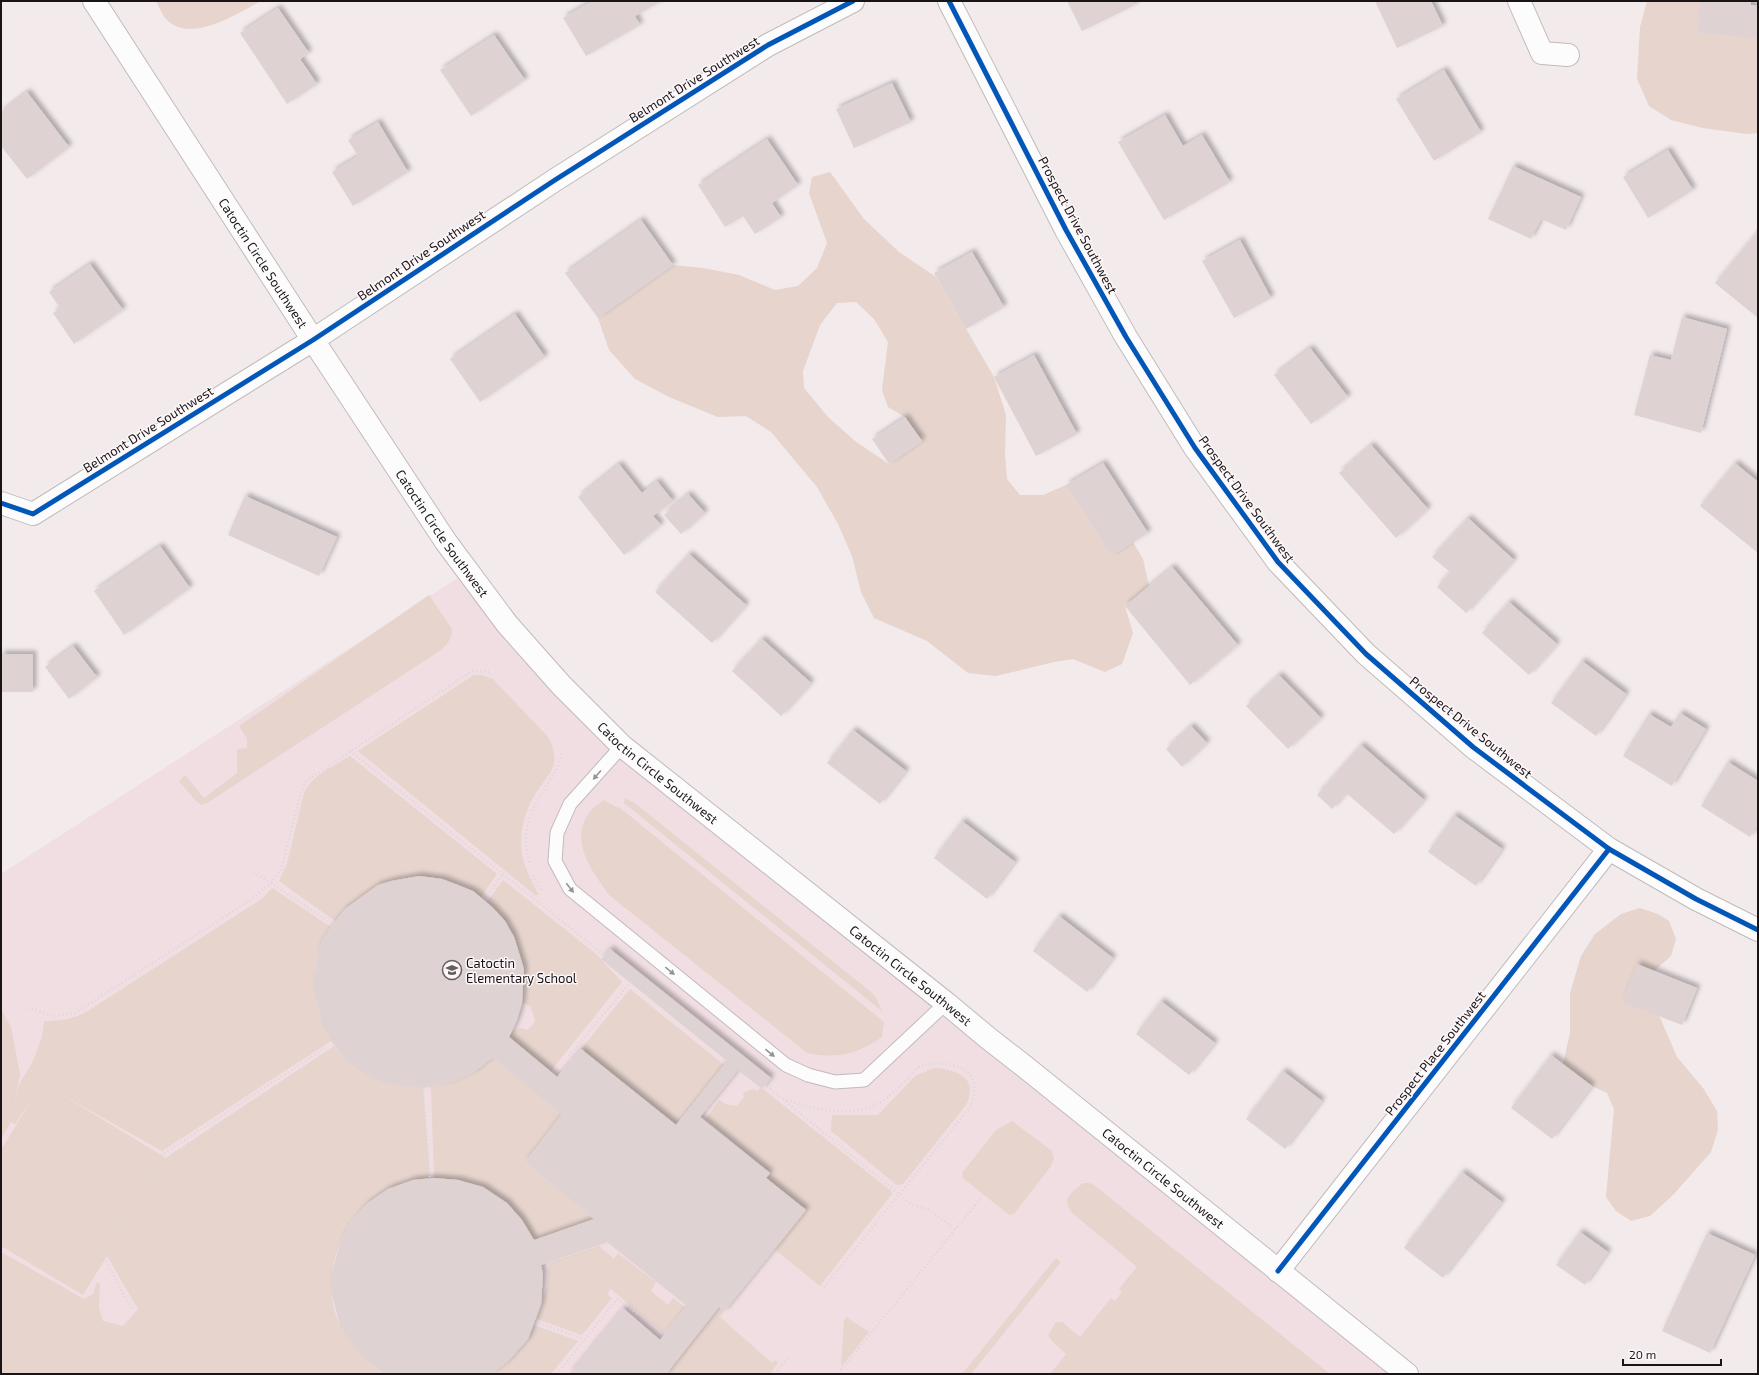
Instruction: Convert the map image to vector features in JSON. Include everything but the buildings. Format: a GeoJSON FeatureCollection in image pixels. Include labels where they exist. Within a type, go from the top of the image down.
{"type":"FeatureCollection","features":[{"type":"Feature","properties":{"kind":"street","name":"Catoctin Circle Southwest"},"geometry":{"type":"LineString","coordinates":[[94,1],[313,340],[446,542],[506,624],[562,686],[622,746],[946,1002],[1407,1374]]}},
{"type":"Feature","properties":{"kind":"street","name":"Belmont Drive Southwest"},"geometry":{"type":"LineString","coordinates":[[1,503],[33,514],[313,340],[554,180],[768,45],[853,1]]}},
{"type":"Feature","properties":{"kind":"street","name":"Prospect Drive Southwest"},"geometry":{"type":"LineString","coordinates":[[949,1],[1066,230],[1126,337],[1195,448],[1278,562],[1366,654],[1473,747],[1609,849],[1696,898],[1758,930]]}},
{"type":"Feature","properties":{"kind":"street"},"geometry":{"type":"LineString","coordinates":[[1519,1],[1542,53],[1568,55]]}},
{"type":"Feature","properties":{"kind":"street","name":"Prospect Place Southwest"},"geometry":{"type":"LineString","coordinates":[[1278,1271],[1609,849]]}},
{"type":"Feature","properties":{"kind":"lane"},"geometry":{"type":"LineString","coordinates":[[622,746],[570,804],[557,833],[555,861],[570,889],[786,1065],[808,1075],[835,1082],[864,1080],[946,1002]]}},
{"type":"Feature","properties":{"kind":"path"},"geometry":{"type":"LineString","coordinates":[[28,1008],[53,1016],[75,1013],[249,901],[272,882],[281,870],[301,793],[306,781],[472,671],[491,672]]}},
{"type":"Feature","properties":{"kind":"path"},"geometry":{"type":"LineString","coordinates":[[350,751],[634,978],[911,1204],[928,1210],[956,1230]]}},
{"type":"Feature","properties":{"kind":"path"},"geometry":{"type":"LineString","coordinates":[[254,872],[272,882],[328,921]]}},
{"type":"Feature","properties":{"kind":"path"},"geometry":{"type":"LineString","coordinates":[[487,895],[503,874]]}},
{"type":"Feature","properties":{"kind":"path"},"geometry":{"type":"LineString","coordinates":[[569,1056],[634,978]]}},
{"type":"Feature","properties":{"kind":"path"},"geometry":{"type":"LineString","coordinates":[[131,1308],[102,1254],[160,1156],[328,1046]]}},
{"type":"Feature","properties":{"kind":"path"},"geometry":{"type":"LineString","coordinates":[[687,1121],[736,1061]]}},
{"type":"Feature","properties":{"kind":"path"},"geometry":{"type":"LineString","coordinates":[[783,1099],[816,1108],[846,1112],[866,1108],[888,1098],[919,1066],[930,1063],[955,1066],[966,1070],[972,1077],[975,1086],[971,1106],[824,1287]]}},
{"type":"Feature","properties":{"kind":"path"},"geometry":{"type":"LineString","coordinates":[[424,1088],[430,1178]]}},
{"type":"Feature","properties":{"kind":"path"},"geometry":{"type":"LineString","coordinates":[[840,1374],[841,1370],[981,1198]]}},
{"type":"Feature","properties":{"kind":"path"},"geometry":{"type":"LineString","coordinates":[[557,1374],[617,1299],[638,1314]]}},
{"type":"Feature","properties":{"kind":"path"},"geometry":{"type":"LineString","coordinates":[[539,1323],[584,1340]]}},
{"type":"Feature","properties":{"kind":"path"},"geometry":{"type":"LineString","coordinates":[[774,1374],[788,1358]]}},
{"type":"Feature","properties":{"kind":"shaded area"},"geometry":{"type":"Polygon","coordinates":[[[156,1],[261,1],[227,19],[201,28],[189,29],[177,27],[167,20],[156,1]]]}},
{"type":"Feature","properties":{"kind":"shaded area"},"geometry":{"type":"Polygon","coordinates":[[[1647,1],[1700,1],[1697,33],[1758,39],[1758,133],[1746,134],[1703,128],[1671,120],[1649,106],[1637,79],[1640,27],[1647,1]]]}},
{"type":"Feature","properties":{"kind":"shaded area"},"geometry":{"type":"Polygon","coordinates":[[[830,172],[864,219],[899,252],[936,277],[994,377],[1006,415],[1005,454],[1007,479],[1020,495],[1043,495],[1066,485],[1111,556],[1133,542],[1143,559],[1149,586],[1125,606],[1133,633],[1122,664],[1105,672],[1073,659],[996,676],[968,673],[927,641],[874,618],[861,592],[852,556],[838,524],[817,487],[771,432],[746,416],[718,417],[669,397],[635,379],[609,350],[598,318],[673,265],[703,268],[739,275],[775,290],[798,286],[817,268],[827,243],[809,193],[812,177],[830,172]],[[856,302],[837,303],[820,325],[803,371],[804,388],[828,417],[855,441],[889,464],[922,441],[905,417],[888,407],[882,390],[888,342],[874,319],[856,302]]]}},
{"type":"Feature","properties":{"kind":"shaded area","name":"Catoctin Elementary School"},"geometry":{"type":"Polygon","coordinates":[[[467,572],[562,686],[1407,1374],[1,1374],[1,874],[467,572]]]}},
{"type":"Feature","properties":{"kind":"shaded area"},"geometry":{"type":"Polygon","coordinates":[[[429,595],[452,629],[449,641],[441,650],[207,803],[201,805],[179,781],[185,775],[204,798],[237,773],[237,749],[247,748],[247,739],[239,726],[429,595]]]}},
{"type":"Feature","properties":{"kind":"shaded area"},"geometry":{"type":"Polygon","coordinates":[[[474,675],[481,675],[493,679],[549,738],[553,748],[554,764],[552,770],[528,808],[521,837],[521,850],[524,863],[539,895],[535,895],[358,751],[474,675]]]}},
{"type":"Feature","properties":{"kind":"shaded area"},"geometry":{"type":"Polygon","coordinates":[[[350,756],[497,874],[481,897],[462,886],[443,879],[423,877],[404,878],[385,884],[367,893],[350,905],[335,921],[279,881],[287,864],[304,793],[312,781],[318,776],[350,756]]]}},
{"type":"Feature","properties":{"kind":"shaded area"},"geometry":{"type":"Polygon","coordinates":[[[625,798],[636,804],[866,988],[875,996],[883,1012],[624,803],[625,798]]]}},
{"type":"Feature","properties":{"kind":"shaded area"},"geometry":{"type":"Polygon","coordinates":[[[604,800],[618,808],[619,807],[884,1022],[882,1037],[864,1048],[846,1054],[828,1056],[807,1053],[609,895],[590,866],[585,855],[581,833],[584,823],[591,810],[604,800]]]}},
{"type":"Feature","properties":{"kind":"shaded area"},"geometry":{"type":"Polygon","coordinates":[[[503,880],[596,954],[622,982],[551,1071],[509,1037],[513,1030],[521,1028],[527,1030],[533,1025],[535,1019],[530,1006],[522,1003],[523,974],[518,948],[506,924],[487,902],[503,880]]]}},
{"type":"Feature","properties":{"kind":"shaded area"},"geometry":{"type":"Polygon","coordinates":[[[272,888],[331,927],[319,949],[314,973],[314,984],[315,996],[321,1019],[331,1041],[162,1151],[59,1093],[166,1158],[163,1163],[167,1157],[334,1046],[346,1060],[387,1084],[423,1088],[430,1178],[396,1186],[373,1198],[366,1204],[355,1216],[346,1230],[334,1261],[332,1294],[334,1310],[340,1325],[365,1357],[376,1368],[385,1374],[1,1374],[1,1252],[84,1299],[93,1294],[97,1282],[100,1284],[99,1308],[103,1321],[123,1326],[138,1309],[107,1256],[83,1295],[1,1246],[1,1150],[33,1097],[15,1124],[11,1122],[1,1139],[1,1009],[11,1027],[20,1074],[14,1108],[19,1085],[34,1059],[42,1037],[44,1021],[69,1019],[91,1009],[263,898],[272,888]]]}},
{"type":"Feature","properties":{"kind":"shaded area"},"geometry":{"type":"Polygon","coordinates":[[[1640,908],[1658,914],[1669,921],[1676,939],[1671,956],[1654,971],[1637,964],[1677,1057],[1703,1088],[1717,1111],[1718,1130],[1711,1152],[1674,1194],[1650,1216],[1631,1221],[1616,1211],[1606,1197],[1614,1109],[1607,1093],[1592,1086],[1563,1064],[1570,1033],[1570,993],[1581,956],[1595,934],[1621,914],[1640,908]]]}},
{"type":"Feature","properties":{"kind":"shaded area"},"geometry":{"type":"Polygon","coordinates":[[[630,989],[724,1065],[676,1125],[581,1049],[630,989]]]}},
{"type":"Feature","properties":{"kind":"shaded area"},"geometry":{"type":"Polygon","coordinates":[[[492,1058],[562,1114],[525,1162],[594,1219],[534,1240],[483,1187],[458,1180],[434,1178],[431,1087],[464,1077],[492,1058]]]}},
{"type":"Feature","properties":{"kind":"shaded area"},"geometry":{"type":"Polygon","coordinates":[[[934,1068],[950,1070],[964,1077],[970,1088],[970,1096],[966,1105],[903,1184],[897,1185],[831,1131],[832,1115],[878,1115],[915,1076],[934,1068]]]}},
{"type":"Feature","properties":{"kind":"shaded area"},"geometry":{"type":"Polygon","coordinates":[[[760,1088],[891,1191],[892,1194],[820,1286],[774,1249],[806,1209],[766,1178],[770,1173],[706,1119],[719,1100],[728,1105],[737,1106],[744,1097],[743,1093],[753,1089],[758,1091],[760,1088]]]}},
{"type":"Feature","properties":{"kind":"shaded area"},"geometry":{"type":"Polygon","coordinates":[[[1012,1121],[1052,1151],[1054,1158],[1051,1166],[1014,1214],[1009,1215],[963,1178],[962,1173],[996,1130],[1012,1121]]]}},
{"type":"Feature","properties":{"kind":"shaded area"},"geometry":{"type":"Polygon","coordinates":[[[1083,1183],[1094,1185],[1330,1374],[1050,1374],[1066,1354],[1051,1340],[1048,1335],[1056,1322],[1062,1322],[1080,1337],[1111,1298],[1115,1301],[1122,1292],[1119,1289],[1137,1267],[1072,1213],[1068,1207],[1067,1199],[1071,1193],[1083,1183]]]}},
{"type":"Feature","properties":{"kind":"shaded area"},"geometry":{"type":"Polygon","coordinates":[[[599,1246],[614,1259],[618,1253],[656,1282],[651,1291],[668,1305],[673,1298],[685,1307],[663,1333],[611,1289],[607,1294],[612,1298],[582,1335],[537,1319],[547,1287],[549,1263],[599,1246]]]}},
{"type":"Feature","properties":{"kind":"shaded area"},"geometry":{"type":"Polygon","coordinates":[[[1056,1258],[1061,1262],[971,1374],[962,1374],[1056,1258]]]}},
{"type":"Feature","properties":{"kind":"shaded area"},"geometry":{"type":"Polygon","coordinates":[[[719,1307],[724,1312],[720,1317],[772,1363],[775,1360],[778,1363],[770,1374],[667,1373],[719,1307]]]}},
{"type":"Feature","properties":{"kind":"shaded area"},"geometry":{"type":"Polygon","coordinates":[[[846,1317],[869,1332],[841,1367],[844,1321],[846,1317]]]}},
{"type":"Feature","properties":{"kind":"shaded area"},"geometry":{"type":"Polygon","coordinates":[[[534,1325],[578,1341],[551,1374],[491,1374],[511,1359],[526,1340],[534,1325]]]}},
{"type":"Feature","properties":{"kind":"cycle path"},"geometry":{"type":"LineString","coordinates":[[1,503],[33,514],[313,340],[555,180],[768,45],[853,1]]}},
{"type":"Feature","properties":{"kind":"cycle path"},"geometry":{"type":"LineString","coordinates":[[949,1],[1066,230],[1126,337],[1195,448],[1278,562],[1366,654],[1473,747],[1609,849],[1696,899],[1758,930]]}},
{"type":"Feature","properties":{"kind":"cycle path"},"geometry":{"type":"LineString","coordinates":[[1278,1271],[1609,849]]}},
{"type":"Feature","properties":{"kind":"place","name":"Catoctin Elementary School"},"geometry":{"type":"Point","coordinates":[452,970]}}]}
